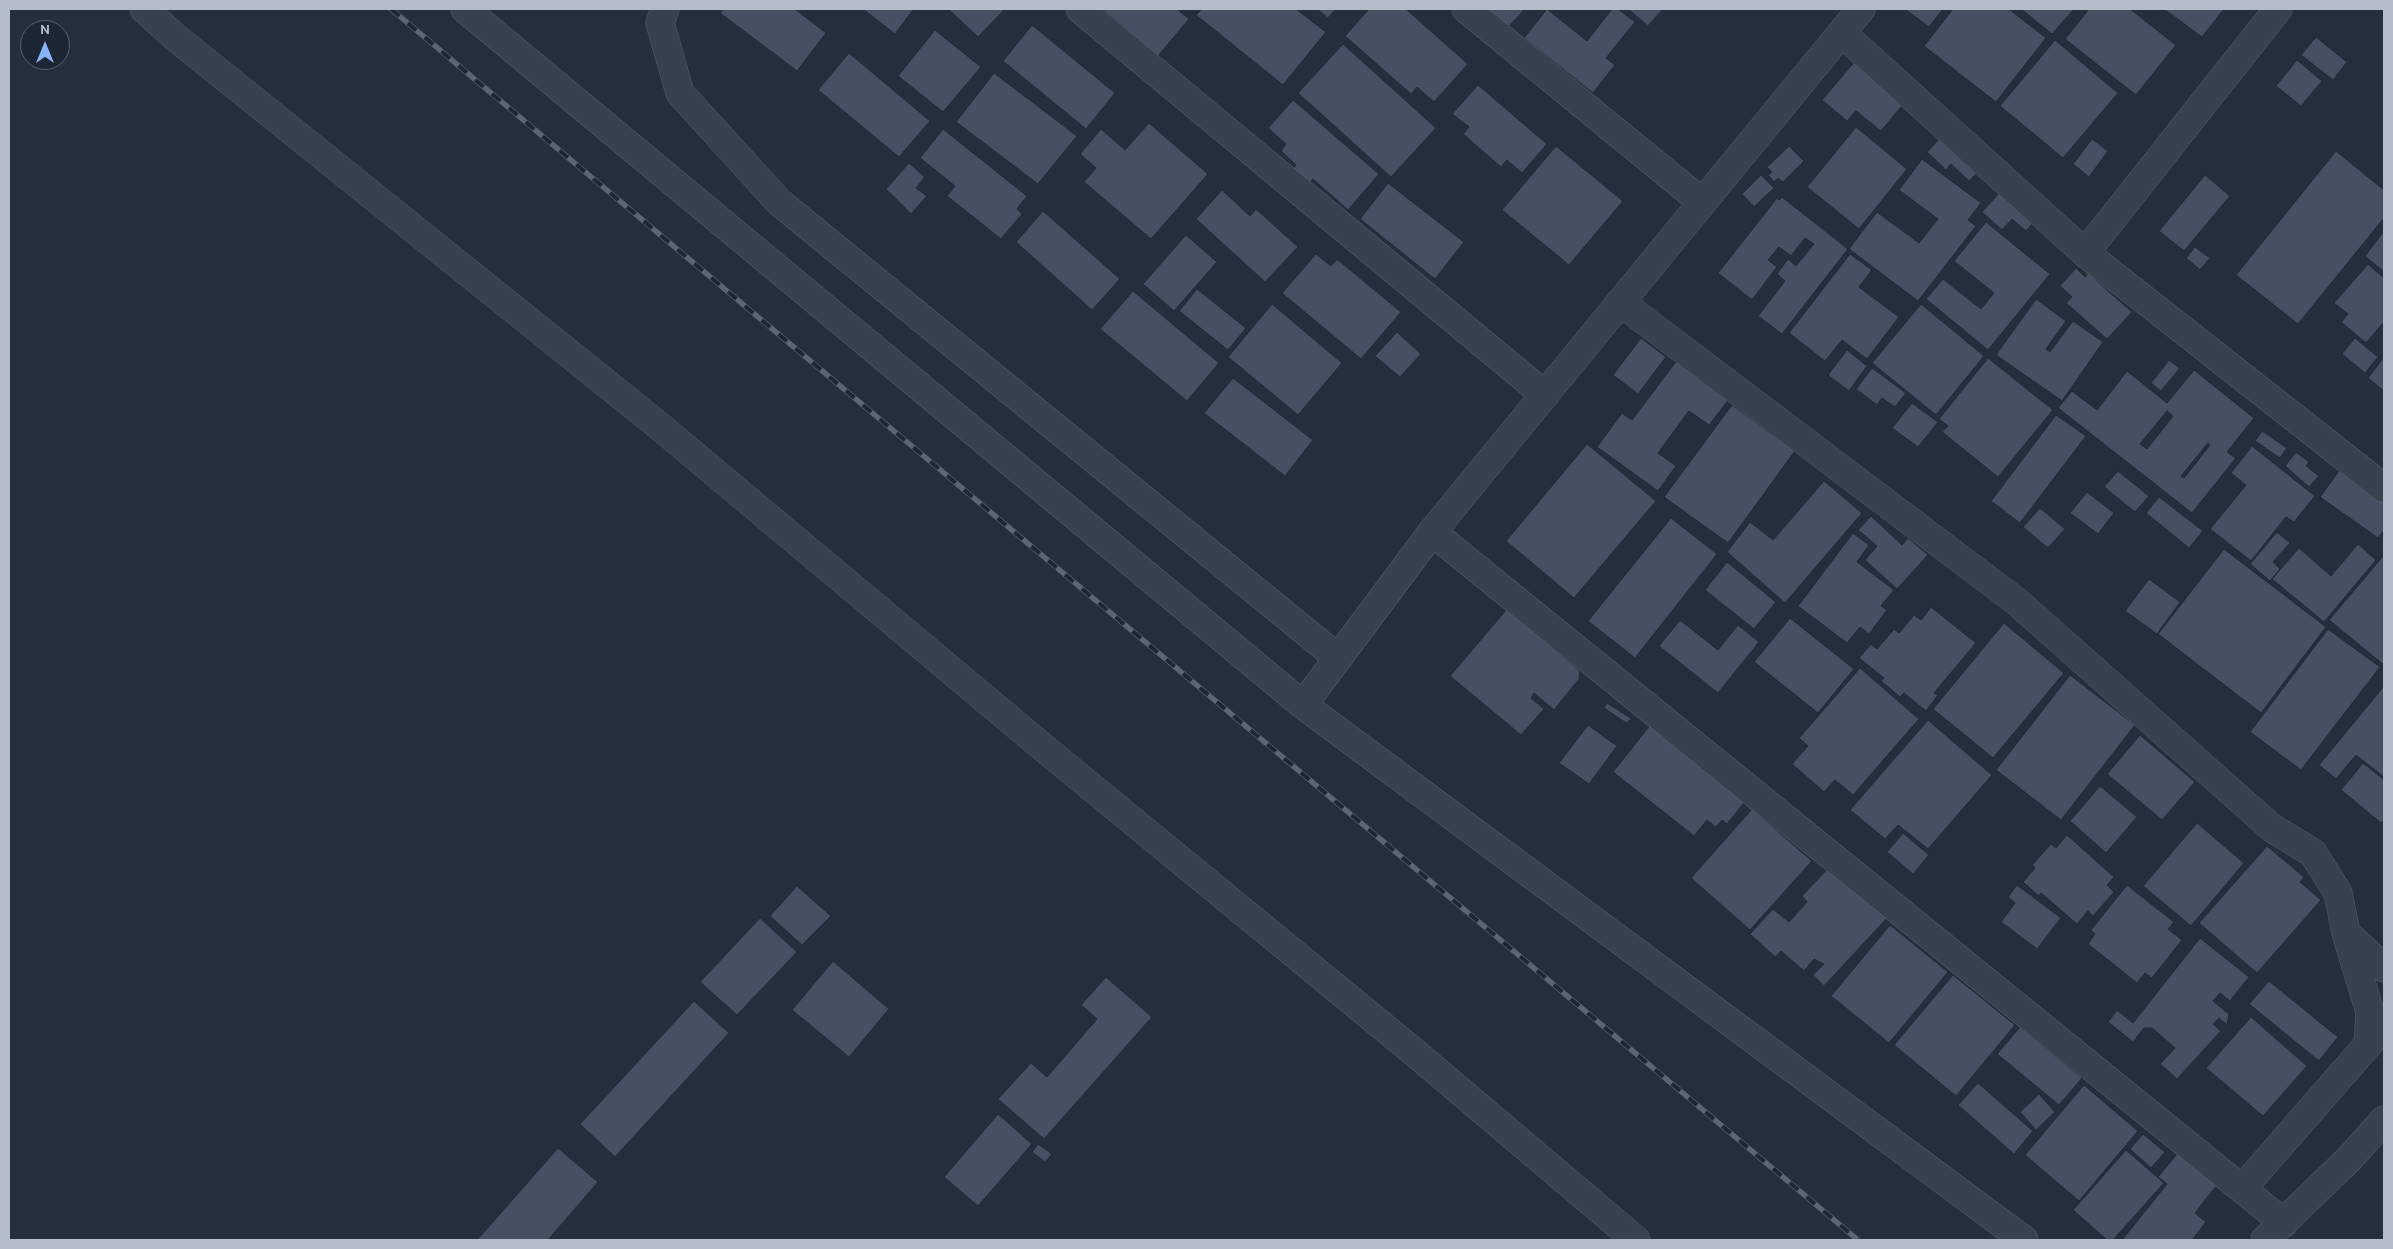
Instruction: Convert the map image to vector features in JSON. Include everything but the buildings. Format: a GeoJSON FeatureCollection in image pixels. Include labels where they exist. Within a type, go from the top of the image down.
{"type":"FeatureCollection","features":[{"type":"Feature","properties":{"kind":"street"},"geometry":{"type":"LineString","coordinates":[[144,9],[174,37],[658,425],[1045,749],[1414,1052],[1636,1240]]}},
{"type":"Feature","properties":{"kind":"street"},"geometry":{"type":"LineString","coordinates":[[464,9],[1303,705],[2024,1240]]}},
{"type":"Feature","properties":{"kind":"street"},"geometry":{"type":"LineString","coordinates":[[665,9],[660,23],[680,93],[779,202],[1338,658]]}},
{"type":"Feature","properties":{"kind":"street"},"geometry":{"type":"LineString","coordinates":[[1080,9],[1545,395]]}},
{"type":"Feature","properties":{"kind":"street"},"geometry":{"type":"LineString","coordinates":[[1466,9],[1702,202]]}},
{"type":"Feature","properties":{"kind":"street"},"geometry":{"type":"LineString","coordinates":[[1303,705],[1432,532],[1861,9]]}},
{"type":"Feature","properties":{"kind":"street"},"geometry":{"type":"LineString","coordinates":[[2085,253],[2278,9]]}},
{"type":"Feature","properties":{"kind":"street"},"geometry":{"type":"LineString","coordinates":[[1842,33],[2085,253],[2384,488]]}},
{"type":"Feature","properties":{"kind":"street"},"geometry":{"type":"LineString","coordinates":[[1620,302],[2016,601],[2272,828],[2312,853],[2338,893],[2346,933],[2376,1036],[2242,1189]]}},
{"type":"Feature","properties":{"kind":"street"},"geometry":{"type":"LineString","coordinates":[[1432,532],[2242,1189],[2274,1232],[2350,1159],[2384,1120]]}},
{"type":"Feature","properties":{"kind":"street"},"geometry":{"type":"LineString","coordinates":[[2346,933],[2384,968]]}},
{"type":"Feature","properties":{"kind":"railway"},"geometry":{"type":"LineString","coordinates":[[391,9],[1858,1240]]}}]}
